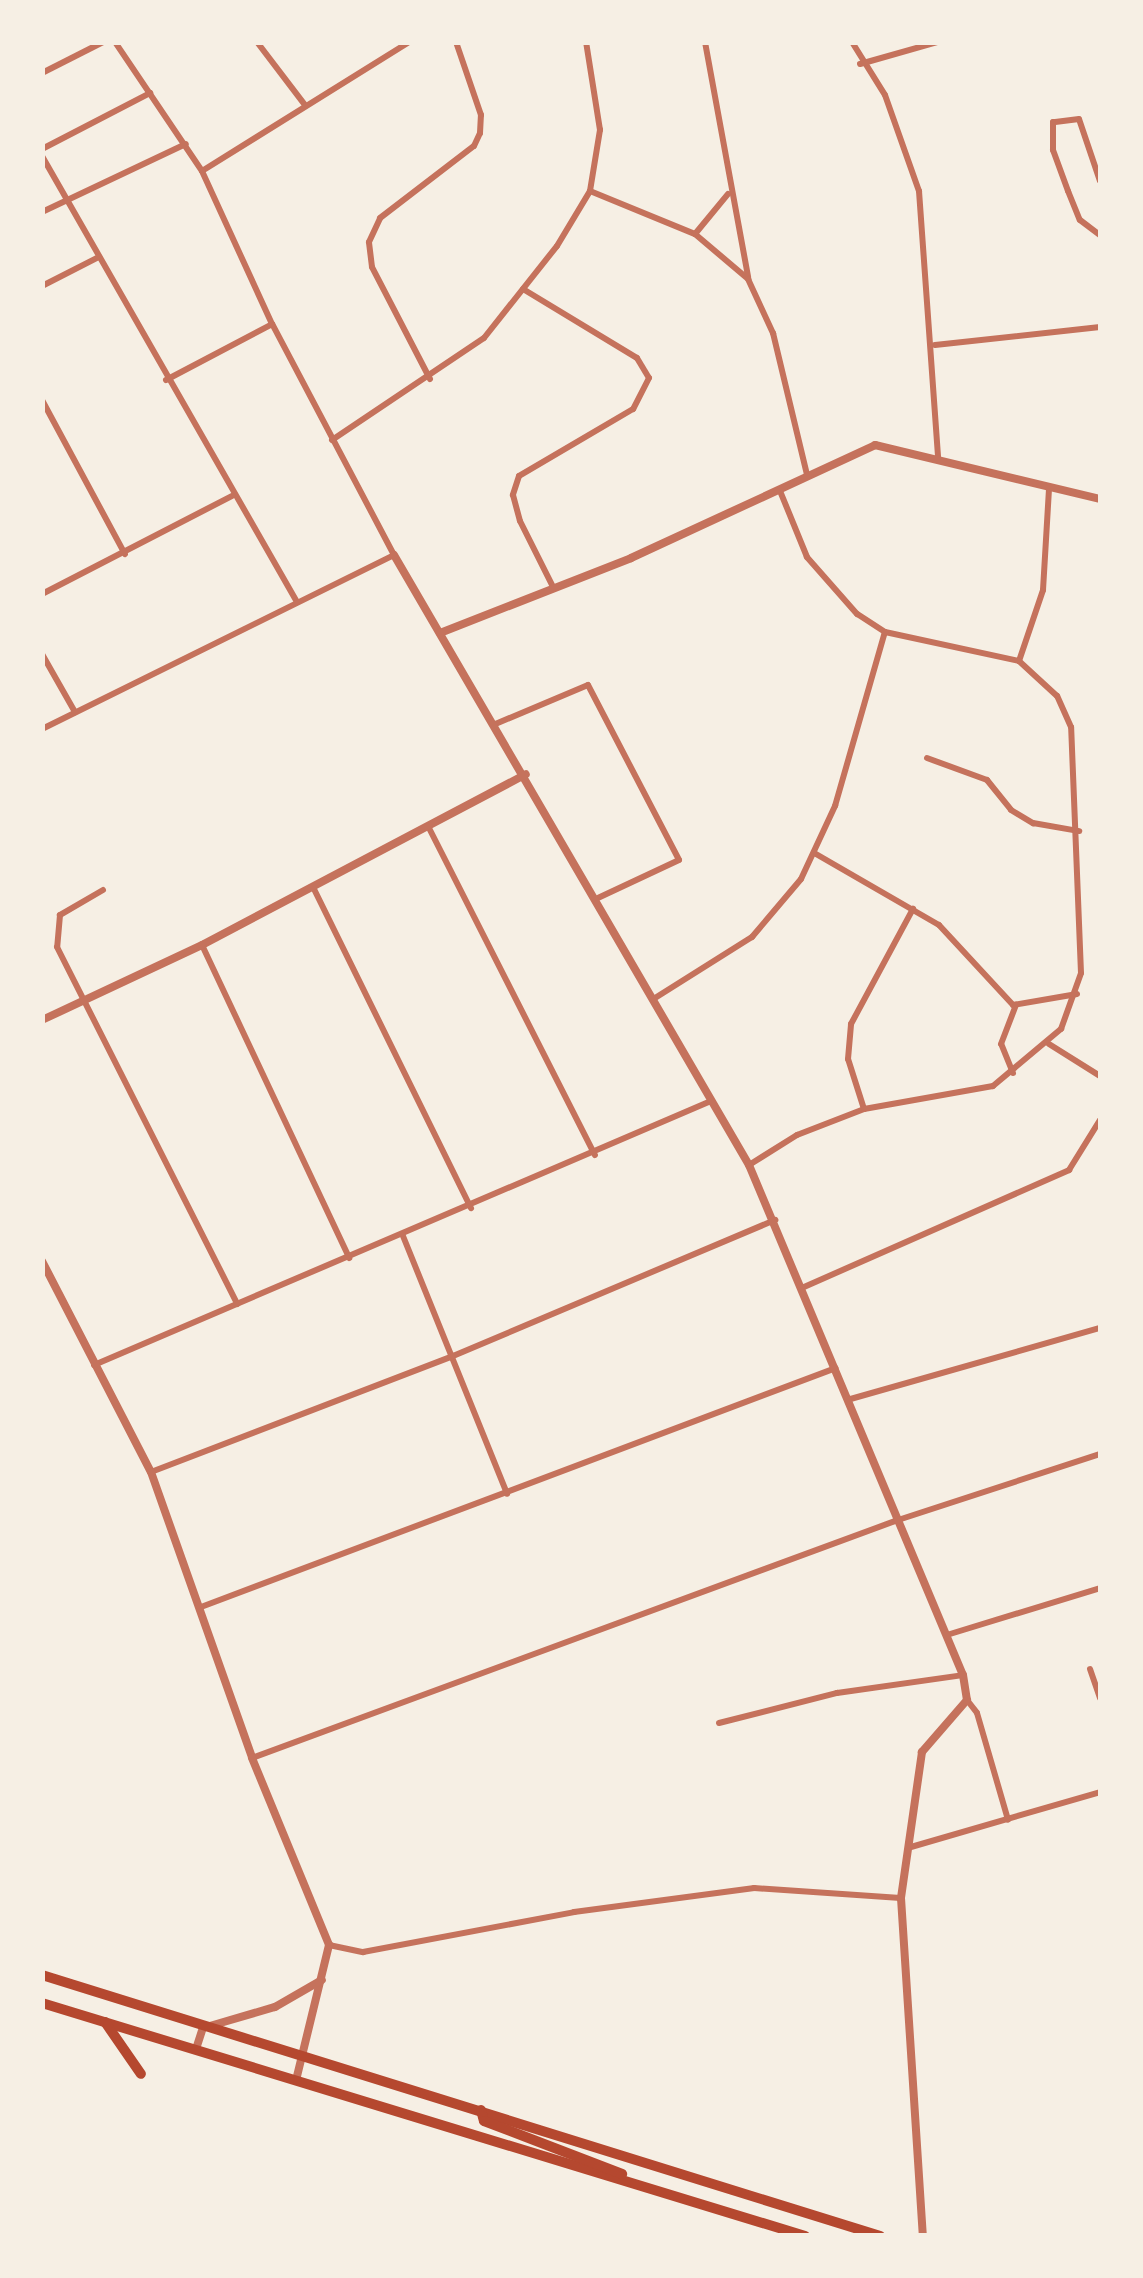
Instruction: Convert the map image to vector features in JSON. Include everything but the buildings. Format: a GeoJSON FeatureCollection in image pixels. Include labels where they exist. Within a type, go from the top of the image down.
{"type":"FeatureCollection","features":[{"type":"Feature","properties":{"kind":"highway"},"geometry":{"type":"LineString","coordinates":[[42,1975],[880,2236]]}},
{"type":"Feature","properties":{"kind":"highway"},"geometry":{"type":"LineString","coordinates":[[42,2002],[805,2236]]}},
{"type":"Feature","properties":{"kind":"highway"},"geometry":{"type":"LineString","coordinates":[[104,2021],[140,2074]]}},
{"type":"Feature","properties":{"kind":"highway"},"geometry":{"type":"LineString","coordinates":[[481,2110],[484,2121],[638,2186]]}},
{"type":"Feature","properties":{"kind":"street"},"geometry":{"type":"LineString","coordinates":[[42,73],[103,42]]}},
{"type":"Feature","properties":{"kind":"street"},"geometry":{"type":"LineString","coordinates":[[114,42],[187,144],[272,324],[394,555],[493,726],[526,774],[749,1165],[804,1287],[896,1521],[950,1634],[967,1700],[977,1712],[1008,1820]]}},
{"type":"Feature","properties":{"kind":"street"},"geometry":{"type":"LineString","coordinates":[[257,42],[305,105]]}},
{"type":"Feature","properties":{"kind":"street"},"geometry":{"type":"LineString","coordinates":[[202,172],[408,42]]}},
{"type":"Feature","properties":{"kind":"street"},"geometry":{"type":"LineString","coordinates":[[430,378],[372,267],[368,242],[380,218],[474,146],[480,133],[481,115],[456,42]]}},
{"type":"Feature","properties":{"kind":"street"},"geometry":{"type":"LineString","coordinates":[[332,440],[430,378],[484,338],[590,191],[600,130],[586,42]]}},
{"type":"Feature","properties":{"kind":"street"},"geometry":{"type":"LineString","coordinates":[[705,42],[728,194],[748,278],[772,334],[807,475]]}},
{"type":"Feature","properties":{"kind":"street"},"geometry":{"type":"LineString","coordinates":[[852,42],[860,64],[885,95],[920,191],[935,344],[938,457]]}},
{"type":"Feature","properties":{"kind":"street"},"geometry":{"type":"LineString","coordinates":[[860,64],[938,42]]}},
{"type":"Feature","properties":{"kind":"street"},"geometry":{"type":"LineString","coordinates":[[150,93],[42,152],[166,380],[297,602]]}},
{"type":"Feature","properties":{"kind":"street"},"geometry":{"type":"LineString","coordinates":[[1100,181],[1079,120],[1052,122],[1053,150],[1080,220],[1100,232]]}},
{"type":"Feature","properties":{"kind":"street"},"geometry":{"type":"LineString","coordinates":[[42,212],[187,144]]}},
{"type":"Feature","properties":{"kind":"street"},"geometry":{"type":"LineString","coordinates":[[590,191],[695,234],[748,278]]}},
{"type":"Feature","properties":{"kind":"street"},"geometry":{"type":"LineString","coordinates":[[695,234],[728,194]]}},
{"type":"Feature","properties":{"kind":"street"},"geometry":{"type":"LineString","coordinates":[[42,286],[98,257]]}},
{"type":"Feature","properties":{"kind":"street"},"geometry":{"type":"LineString","coordinates":[[523,289],[637,358],[649,378],[633,409],[519,476],[512,495],[520,521],[553,586]]}},
{"type":"Feature","properties":{"kind":"street"},"geometry":{"type":"LineString","coordinates":[[166,380],[272,324]]}},
{"type":"Feature","properties":{"kind":"street"},"geometry":{"type":"LineString","coordinates":[[935,344],[1100,327]]}},
{"type":"Feature","properties":{"kind":"street"},"geometry":{"type":"LineString","coordinates":[[42,400],[125,554]]}},
{"type":"Feature","properties":{"kind":"street"},"geometry":{"type":"LineString","coordinates":[[440,634],[780,491],[875,445],[938,457],[1049,489],[1100,499]]}},
{"type":"Feature","properties":{"kind":"street"},"geometry":{"type":"LineString","coordinates":[[1019,661],[1043,590],[1049,489]]}},
{"type":"Feature","properties":{"kind":"street"},"geometry":{"type":"LineString","coordinates":[[749,1165],[797,1135],[864,1109],[971,1094],[1013,1073],[1049,1044],[1077,994],[1079,831],[1066,713],[1046,682],[1019,661],[885,632],[824,581],[792,527],[780,491]]}},
{"type":"Feature","properties":{"kind":"street"},"geometry":{"type":"LineString","coordinates":[[42,594],[232,496]]}},
{"type":"Feature","properties":{"kind":"street"},"geometry":{"type":"LineString","coordinates":[[42,729],[394,555]]}},
{"type":"Feature","properties":{"kind":"street"},"geometry":{"type":"LineString","coordinates":[[655,998],[752,937],[780,909],[816,854],[885,632]]}},
{"type":"Feature","properties":{"kind":"street"},"geometry":{"type":"LineString","coordinates":[[42,654],[75,712]]}},
{"type":"Feature","properties":{"kind":"street"},"geometry":{"type":"LineString","coordinates":[[493,726],[588,684],[679,860],[598,898]]}},
{"type":"Feature","properties":{"kind":"street"},"geometry":{"type":"LineString","coordinates":[[927,758],[987,780],[1011,810],[1033,823],[1079,831]]}},
{"type":"Feature","properties":{"kind":"street"},"geometry":{"type":"LineString","coordinates":[[42,1020],[202,945],[526,774]]}},
{"type":"Feature","properties":{"kind":"street"},"geometry":{"type":"LineString","coordinates":[[428,826],[596,1155]]}},
{"type":"Feature","properties":{"kind":"street"},"geometry":{"type":"LineString","coordinates":[[816,854],[913,908],[964,947],[1016,1005]]}},
{"type":"Feature","properties":{"kind":"street"},"geometry":{"type":"LineString","coordinates":[[313,887],[471,1208]]}},
{"type":"Feature","properties":{"kind":"street"},"geometry":{"type":"LineString","coordinates":[[102,890],[72,904],[55,932],[82,1001],[237,1304]]}},
{"type":"Feature","properties":{"kind":"street"},"geometry":{"type":"LineString","coordinates":[[864,1109],[848,1059],[851,1024],[913,908]]}},
{"type":"Feature","properties":{"kind":"street"},"geometry":{"type":"LineString","coordinates":[[202,945],[349,1258]]}},
{"type":"Feature","properties":{"kind":"street"},"geometry":{"type":"LineString","coordinates":[[1016,1005],[1077,994]]}},
{"type":"Feature","properties":{"kind":"street"},"geometry":{"type":"LineString","coordinates":[[1013,1073],[1002,1037],[1016,1005]]}},
{"type":"Feature","properties":{"kind":"street"},"geometry":{"type":"LineString","coordinates":[[1049,1044],[1100,1076]]}},
{"type":"Feature","properties":{"kind":"street"},"geometry":{"type":"LineString","coordinates":[[92,1366],[596,1155],[711,1101]]}},
{"type":"Feature","properties":{"kind":"street"},"geometry":{"type":"LineString","coordinates":[[804,1287],[1069,1170],[1100,1120]]}},
{"type":"Feature","properties":{"kind":"street"},"geometry":{"type":"LineString","coordinates":[[152,1472],[452,1356],[775,1220]]}},
{"type":"Feature","properties":{"kind":"street"},"geometry":{"type":"LineString","coordinates":[[403,1236],[507,1494]]}},
{"type":"Feature","properties":{"kind":"street"},"geometry":{"type":"LineString","coordinates":[[42,1261],[92,1366],[152,1472],[252,1758],[329,1945],[296,2080]]}},
{"type":"Feature","properties":{"kind":"street"},"geometry":{"type":"LineString","coordinates":[[848,1400],[1100,1328]]}},
{"type":"Feature","properties":{"kind":"street"},"geometry":{"type":"LineString","coordinates":[[201,1607],[836,1368]]}},
{"type":"Feature","properties":{"kind":"street"},"geometry":{"type":"LineString","coordinates":[[252,1758],[896,1521],[1100,1454]]}},
{"type":"Feature","properties":{"kind":"street"},"geometry":{"type":"LineString","coordinates":[[950,1634],[1100,1588]]}},
{"type":"Feature","properties":{"kind":"street"},"geometry":{"type":"LineString","coordinates":[[1090,1669],[1100,1698]]}},
{"type":"Feature","properties":{"kind":"street"},"geometry":{"type":"LineString","coordinates":[[719,1723],[837,1693],[963,1676]]}},
{"type":"Feature","properties":{"kind":"street"},"geometry":{"type":"LineString","coordinates":[[922,2236],[901,1898],[922,1752],[967,1700]]}},
{"type":"Feature","properties":{"kind":"street"},"geometry":{"type":"LineString","coordinates":[[911,1848],[1100,1792]]}},
{"type":"Feature","properties":{"kind":"street"},"geometry":{"type":"LineString","coordinates":[[329,1945],[364,1952],[738,1890],[830,1888],[901,1898]]}},
{"type":"Feature","properties":{"kind":"street"},"geometry":{"type":"LineString","coordinates":[[196,2049],[204,2028],[276,2007],[322,1980]]}}]}
